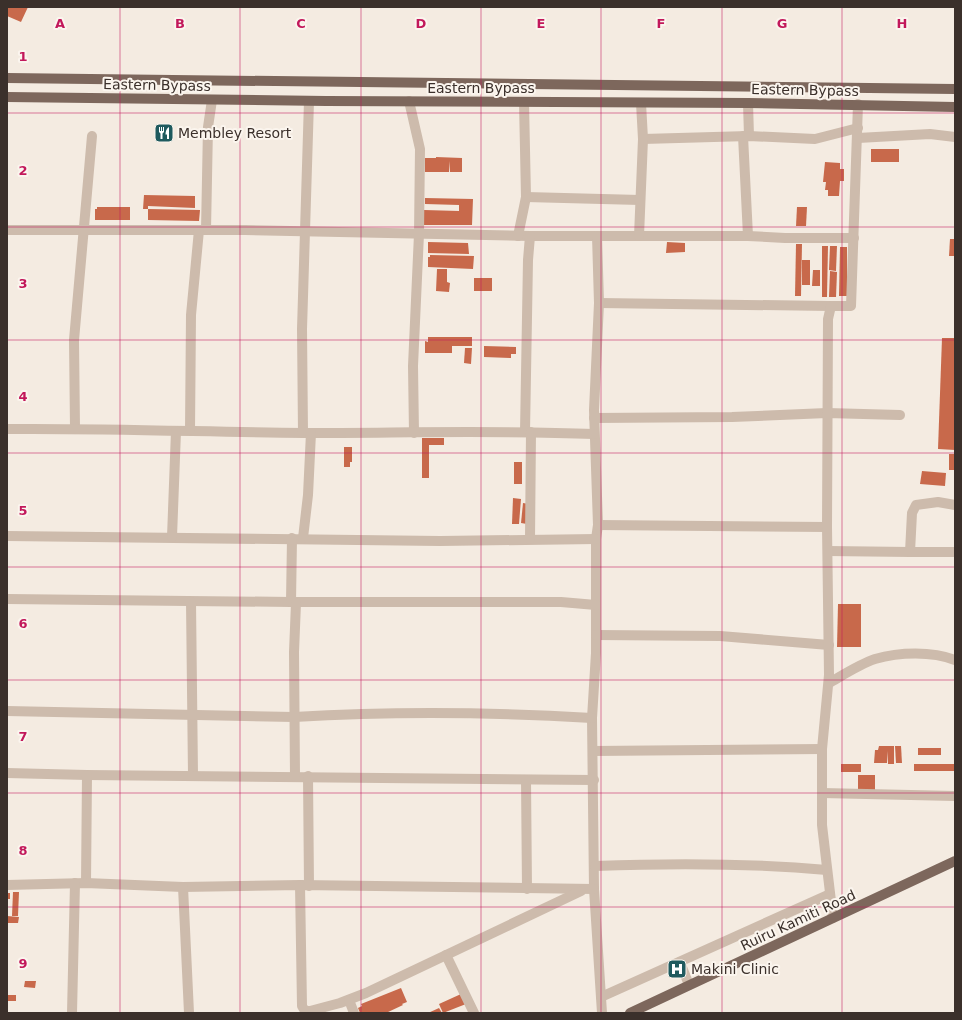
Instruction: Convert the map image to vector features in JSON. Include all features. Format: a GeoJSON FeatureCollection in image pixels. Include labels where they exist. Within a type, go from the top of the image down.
{"type":"FeatureCollection","features":[{"type":"Feature","properties":{"kind":"main road","name":"Eastern Bypass"},"geometry":{"type":"LineString","coordinates":[[7,78],[955,89]]}},
{"type":"Feature","properties":{"kind":"main road","name":"Eastern Bypass"},"geometry":{"type":"LineString","coordinates":[[7,97],[309,101],[858,104],[955,107]]}},
{"type":"Feature","properties":{"kind":"main road","name":"Ruiru Kamiti Road"},"geometry":{"type":"LineString","coordinates":[[630,1013],[955,861]]}},
{"type":"Feature","properties":{"kind":"street"},"geometry":{"type":"LineString","coordinates":[[190,430],[191,315],[203,230],[208,127],[212,100]]}},
{"type":"Feature","properties":{"kind":"street"},"geometry":{"type":"LineString","coordinates":[[303,538],[308,495],[307,432],[302,329],[309,101]]}},
{"type":"Feature","properties":{"kind":"street"},"geometry":{"type":"LineString","coordinates":[[409,101],[420,149],[419,234],[413,366],[414,433]]}},
{"type":"Feature","properties":{"kind":"street"},"geometry":{"type":"LineString","coordinates":[[518,236],[526,197],[524,102]]}},
{"type":"Feature","properties":{"kind":"street"},"geometry":{"type":"LineString","coordinates":[[639,236],[643,139],[641,103]]}},
{"type":"Feature","properties":{"kind":"street"},"geometry":{"type":"LineString","coordinates":[[748,103],[746,136],[748,236]]}},
{"type":"Feature","properties":{"kind":"street"},"geometry":{"type":"LineString","coordinates":[[599,303],[851,306],[858,104]]}},
{"type":"Feature","properties":{"kind":"street"},"geometry":{"type":"LineString","coordinates":[[643,139],[746,136],[815,139],[858,133],[930,134],[955,137]]}},
{"type":"Feature","properties":{"kind":"street"},"geometry":{"type":"LineString","coordinates":[[75,428],[74,340],[85,230],[92,136]]}},
{"type":"Feature","properties":{"kind":"street"},"geometry":{"type":"LineString","coordinates":[[526,197],[640,200]]}},
{"type":"Feature","properties":{"kind":"street"},"geometry":{"type":"LineString","coordinates":[[7,230],[203,230],[518,236],[748,236],[785,238],[854,238]]}},
{"type":"Feature","properties":{"kind":"street"},"geometry":{"type":"LineString","coordinates":[[530,236],[528,260],[528,432],[530,539]]}},
{"type":"Feature","properties":{"kind":"street"},"geometry":{"type":"LineString","coordinates":[[597,236],[599,303],[594,434],[598,525],[596,539],[596,635],[592,718],[595,866],[589,889],[602,1013]]}},
{"type":"Feature","properties":{"kind":"street"},"geometry":{"type":"LineString","coordinates":[[830,306],[828,319],[827,413],[829,683],[822,749],[822,825],[833,918]]}},
{"type":"Feature","properties":{"kind":"street"},"geometry":{"type":"LineString","coordinates":[[594,418],[732,417],[827,413],[900,415]]}},
{"type":"Feature","properties":{"kind":"street"},"geometry":{"type":"LineString","coordinates":[[7,429],[75,428],[176,431],[414,433],[528,432],[594,434]]}},
{"type":"Feature","properties":{"kind":"street"},"geometry":{"type":"LineString","coordinates":[[172,537],[176,431]]}},
{"type":"Feature","properties":{"kind":"street"},"geometry":{"type":"LineString","coordinates":[[910,552],[912,513],[916,505],[927,502],[955,505]]}},
{"type":"Feature","properties":{"kind":"street"},"geometry":{"type":"LineString","coordinates":[[598,525],[827,527]]}},
{"type":"Feature","properties":{"kind":"street"},"geometry":{"type":"LineString","coordinates":[[7,536],[71,538],[172,537],[432,540],[596,539]]}},
{"type":"Feature","properties":{"kind":"street"},"geometry":{"type":"LineString","coordinates":[[292,538],[295,776]]}},
{"type":"Feature","properties":{"kind":"street"},"geometry":{"type":"LineString","coordinates":[[828,551],[955,552]]}},
{"type":"Feature","properties":{"kind":"street"},"geometry":{"type":"LineString","coordinates":[[7,599],[191,602],[561,602],[596,605]]}},
{"type":"Feature","properties":{"kind":"street"},"geometry":{"type":"LineString","coordinates":[[191,602],[193,775]]}},
{"type":"Feature","properties":{"kind":"street"},"geometry":{"type":"LineString","coordinates":[[596,635],[720,636],[829,645]]}},
{"type":"Feature","properties":{"kind":"street"},"geometry":{"type":"LineString","coordinates":[[829,683],[875,659],[906,655],[933,655],[955,660]]}},
{"type":"Feature","properties":{"kind":"street"},"geometry":{"type":"LineString","coordinates":[[7,711],[294,717],[341,714],[414,713],[592,718]]}},
{"type":"Feature","properties":{"kind":"street"},"geometry":{"type":"LineString","coordinates":[[593,751],[822,749]]}},
{"type":"Feature","properties":{"kind":"street"},"geometry":{"type":"LineString","coordinates":[[7,773],[594,780]]}},
{"type":"Feature","properties":{"kind":"street"},"geometry":{"type":"LineString","coordinates":[[86,883],[87,775]]}},
{"type":"Feature","properties":{"kind":"street"},"geometry":{"type":"LineString","coordinates":[[308,776],[302,1006],[305,1011],[310,1011],[349,1000],[589,889]]}},
{"type":"Feature","properties":{"kind":"street"},"geometry":{"type":"LineString","coordinates":[[526,780],[528,889]]}},
{"type":"Feature","properties":{"kind":"street"},"geometry":{"type":"LineString","coordinates":[[822,793],[955,796]]}},
{"type":"Feature","properties":{"kind":"street"},"geometry":{"type":"LineString","coordinates":[[595,866],[690,864],[781,866],[827,870]]}},
{"type":"Feature","properties":{"kind":"street"},"geometry":{"type":"LineString","coordinates":[[72,1013],[75,883]]}},
{"type":"Feature","properties":{"kind":"street"},"geometry":{"type":"LineString","coordinates":[[7,885],[86,883],[183,887],[304,886],[589,889]]}},
{"type":"Feature","properties":{"kind":"street"},"geometry":{"type":"LineString","coordinates":[[183,887],[189,1013]]}},
{"type":"Feature","properties":{"kind":"street"},"geometry":{"type":"LineString","coordinates":[[601,997],[830,894]]}},
{"type":"Feature","properties":{"kind":"street"},"geometry":{"type":"LineString","coordinates":[[446,955],[474,1013]]}},
{"type":"Feature","properties":{"kind":"street"},"geometry":{"type":"LineString","coordinates":[[680,962],[689,985]]}},
{"type":"Feature","properties":{"kind":"street"},"geometry":{"type":"LineString","coordinates":[[349,1000],[354,1013]]}},
{"type":"Feature","properties":{"kind":"building"},"geometry":{"type":"Polygon","coordinates":[[[7,7],[28,7],[21,22],[7,16],[7,7]]]}},
{"type":"Feature","properties":{"kind":"building"},"geometry":{"type":"Polygon","coordinates":[[[871,149],[899,149],[899,162],[871,162],[871,149]]]}},
{"type":"Feature","properties":{"kind":"building"},"geometry":{"type":"Polygon","coordinates":[[[425,158],[462,158],[462,172],[450,172],[449,161],[449,172],[425,172],[425,158]]]}},
{"type":"Feature","properties":{"kind":"building"},"geometry":{"type":"Polygon","coordinates":[[[825,162],[840,163],[840,169],[844,169],[844,181],[840,181],[839,196],[828,196],[828,190],[825,190],[826,182],[823,182],[825,162]]]}},
{"type":"Feature","properties":{"kind":"building"},"geometry":{"type":"Polygon","coordinates":[[[144,195],[195,196],[195,208],[148,206],[148,209],[143,209],[144,195]]]}},
{"type":"Feature","properties":{"kind":"building"},"geometry":{"type":"Polygon","coordinates":[[[425,198],[473,199],[472,225],[424,225],[424,210],[459,211],[459,205],[425,204],[425,198]]]}},
{"type":"Feature","properties":{"kind":"building"},"geometry":{"type":"Polygon","coordinates":[[[97,207],[130,207],[130,220],[95,220],[95,209],[97,209],[97,207]]]}},
{"type":"Feature","properties":{"kind":"building"},"geometry":{"type":"Polygon","coordinates":[[[797,207],[807,207],[806,226],[796,226],[797,207]]]}},
{"type":"Feature","properties":{"kind":"building"},"geometry":{"type":"Polygon","coordinates":[[[148,209],[200,210],[199,221],[148,220],[148,209]]]}},
{"type":"Feature","properties":{"kind":"building"},"geometry":{"type":"Polygon","coordinates":[[[950,239],[955,239],[955,256],[949,256],[950,239]]]}},
{"type":"Feature","properties":{"kind":"building"},"geometry":{"type":"Polygon","coordinates":[[[428,242],[468,243],[469,254],[428,253],[428,242]]]}},
{"type":"Feature","properties":{"kind":"building"},"geometry":{"type":"Polygon","coordinates":[[[667,242],[685,243],[685,252],[666,253],[667,242]]]}},
{"type":"Feature","properties":{"kind":"building"},"geometry":{"type":"Polygon","coordinates":[[[796,244],[802,244],[801,296],[795,296],[796,244]]]}},
{"type":"Feature","properties":{"kind":"building"},"geometry":{"type":"Polygon","coordinates":[[[822,246],[828,246],[827,297],[822,297],[822,246]]]}},
{"type":"Feature","properties":{"kind":"building"},"geometry":{"type":"Polygon","coordinates":[[[830,246],[837,246],[836,271],[829,270],[830,246]]]}},
{"type":"Feature","properties":{"kind":"building"},"geometry":{"type":"Polygon","coordinates":[[[840,247],[847,247],[847,296],[839,296],[840,247]]]}},
{"type":"Feature","properties":{"kind":"building"},"geometry":{"type":"Polygon","coordinates":[[[430,255],[474,256],[473,269],[428,267],[428,257],[430,257],[430,255]]]}},
{"type":"Feature","properties":{"kind":"building"},"geometry":{"type":"Polygon","coordinates":[[[802,260],[810,260],[810,285],[802,285],[802,260]]]}},
{"type":"Feature","properties":{"kind":"building"},"geometry":{"type":"Polygon","coordinates":[[[437,269],[447,269],[447,282],[450,283],[449,292],[436,291],[437,269]]]}},
{"type":"Feature","properties":{"kind":"building"},"geometry":{"type":"Polygon","coordinates":[[[813,270],[820,270],[820,286],[812,286],[813,270]]]}},
{"type":"Feature","properties":{"kind":"building"},"geometry":{"type":"Polygon","coordinates":[[[830,271],[837,272],[836,297],[829,297],[830,271]]]}},
{"type":"Feature","properties":{"kind":"building"},"geometry":{"type":"Polygon","coordinates":[[[474,278],[492,278],[492,291],[474,291],[474,278]]]}},
{"type":"Feature","properties":{"kind":"building"},"geometry":{"type":"Polygon","coordinates":[[[428,337],[472,337],[472,346],[452,346],[452,353],[425,353],[425,341],[428,342],[428,337]]]}},
{"type":"Feature","properties":{"kind":"building"},"geometry":{"type":"Polygon","coordinates":[[[942,338],[955,338],[955,450],[938,449],[942,338]]]}},
{"type":"Feature","properties":{"kind":"building"},"geometry":{"type":"Polygon","coordinates":[[[484,346],[516,347],[516,354],[511,354],[511,358],[484,357],[484,346]]]}},
{"type":"Feature","properties":{"kind":"building"},"geometry":{"type":"Polygon","coordinates":[[[465,348],[472,348],[471,364],[464,363],[465,348]]]}},
{"type":"Feature","properties":{"kind":"building"},"geometry":{"type":"Polygon","coordinates":[[[422,438],[444,438],[444,445],[429,445],[429,478],[422,478],[422,438]]]}},
{"type":"Feature","properties":{"kind":"building"},"geometry":{"type":"Polygon","coordinates":[[[344,447],[352,447],[352,462],[350,462],[350,467],[344,467],[344,447]]]}},
{"type":"Feature","properties":{"kind":"building"},"geometry":{"type":"Polygon","coordinates":[[[949,454],[955,454],[955,470],[949,470],[949,454]]]}},
{"type":"Feature","properties":{"kind":"building"},"geometry":{"type":"Polygon","coordinates":[[[514,462],[522,462],[522,484],[514,484],[514,462]]]}},
{"type":"Feature","properties":{"kind":"building"},"geometry":{"type":"Polygon","coordinates":[[[922,471],[946,473],[945,486],[920,484],[922,471]]]}},
{"type":"Feature","properties":{"kind":"building"},"geometry":{"type":"Polygon","coordinates":[[[513,498],[521,499],[519,524],[512,524],[513,498]]]}},
{"type":"Feature","properties":{"kind":"building"},"geometry":{"type":"Polygon","coordinates":[[[523,503],[529,504],[527,524],[521,523],[523,503]]]}},
{"type":"Feature","properties":{"kind":"building"},"geometry":{"type":"Polygon","coordinates":[[[838,604],[861,604],[861,647],[837,647],[838,604]]]}},
{"type":"Feature","properties":{"kind":"building"},"geometry":{"type":"Polygon","coordinates":[[[879,746],[894,746],[894,764],[888,764],[888,751],[887,763],[874,763],[875,750],[878,750],[879,746]]]}},
{"type":"Feature","properties":{"kind":"building"},"geometry":{"type":"Polygon","coordinates":[[[895,746],[901,746],[902,763],[896,763],[895,746]]]}},
{"type":"Feature","properties":{"kind":"building"},"geometry":{"type":"Polygon","coordinates":[[[918,748],[941,748],[941,755],[918,755],[918,748]]]}},
{"type":"Feature","properties":{"kind":"building"},"geometry":{"type":"Polygon","coordinates":[[[841,764],[861,764],[861,772],[841,772],[841,764]]]}},
{"type":"Feature","properties":{"kind":"building"},"geometry":{"type":"Polygon","coordinates":[[[914,764],[955,764],[955,771],[914,771],[914,764]]]}},
{"type":"Feature","properties":{"kind":"building"},"geometry":{"type":"Polygon","coordinates":[[[858,775],[875,775],[875,790],[858,790],[858,775]]]}},
{"type":"Feature","properties":{"kind":"building"},"geometry":{"type":"Polygon","coordinates":[[[13,892],[19,892],[18,916],[12,916],[13,892]]]}},
{"type":"Feature","properties":{"kind":"building"},"geometry":{"type":"Polygon","coordinates":[[[7,893],[10,893],[10,899],[7,899],[7,893]]]}},
{"type":"Feature","properties":{"kind":"building"},"geometry":{"type":"Polygon","coordinates":[[[7,916],[19,917],[18,923],[7,923],[7,916]]]}},
{"type":"Feature","properties":{"kind":"building"},"geometry":{"type":"Polygon","coordinates":[[[25,981],[36,981],[35,988],[24,987],[25,981]]]}},
{"type":"Feature","properties":{"kind":"building"},"geometry":{"type":"Polygon","coordinates":[[[401,988],[407,1002],[402,1004],[403,1005],[386,1013],[360,1013],[358,1008],[362,1006],[361,1004],[401,988]]]}},
{"type":"Feature","properties":{"kind":"building"},"geometry":{"type":"Polygon","coordinates":[[[461,994],[466,1004],[443,1013],[439,1004],[461,994]]]}},
{"type":"Feature","properties":{"kind":"building"},"geometry":{"type":"Polygon","coordinates":[[[7,995],[16,995],[16,1001],[7,1001],[7,995]]]}},
{"type":"Feature","properties":{"kind":"building"},"geometry":{"type":"Polygon","coordinates":[[[439,1008],[442,1013],[428,1013],[439,1008]]]}},
{"type":"Feature","properties":{"kind":"place","name":"Membley Resort"},"geometry":{"type":"Point","coordinates":[164,133]}},
{"type":"Feature","properties":{"kind":"place","name":"Makini Clinic"},"geometry":{"type":"Point","coordinates":[677,969]}}]}
